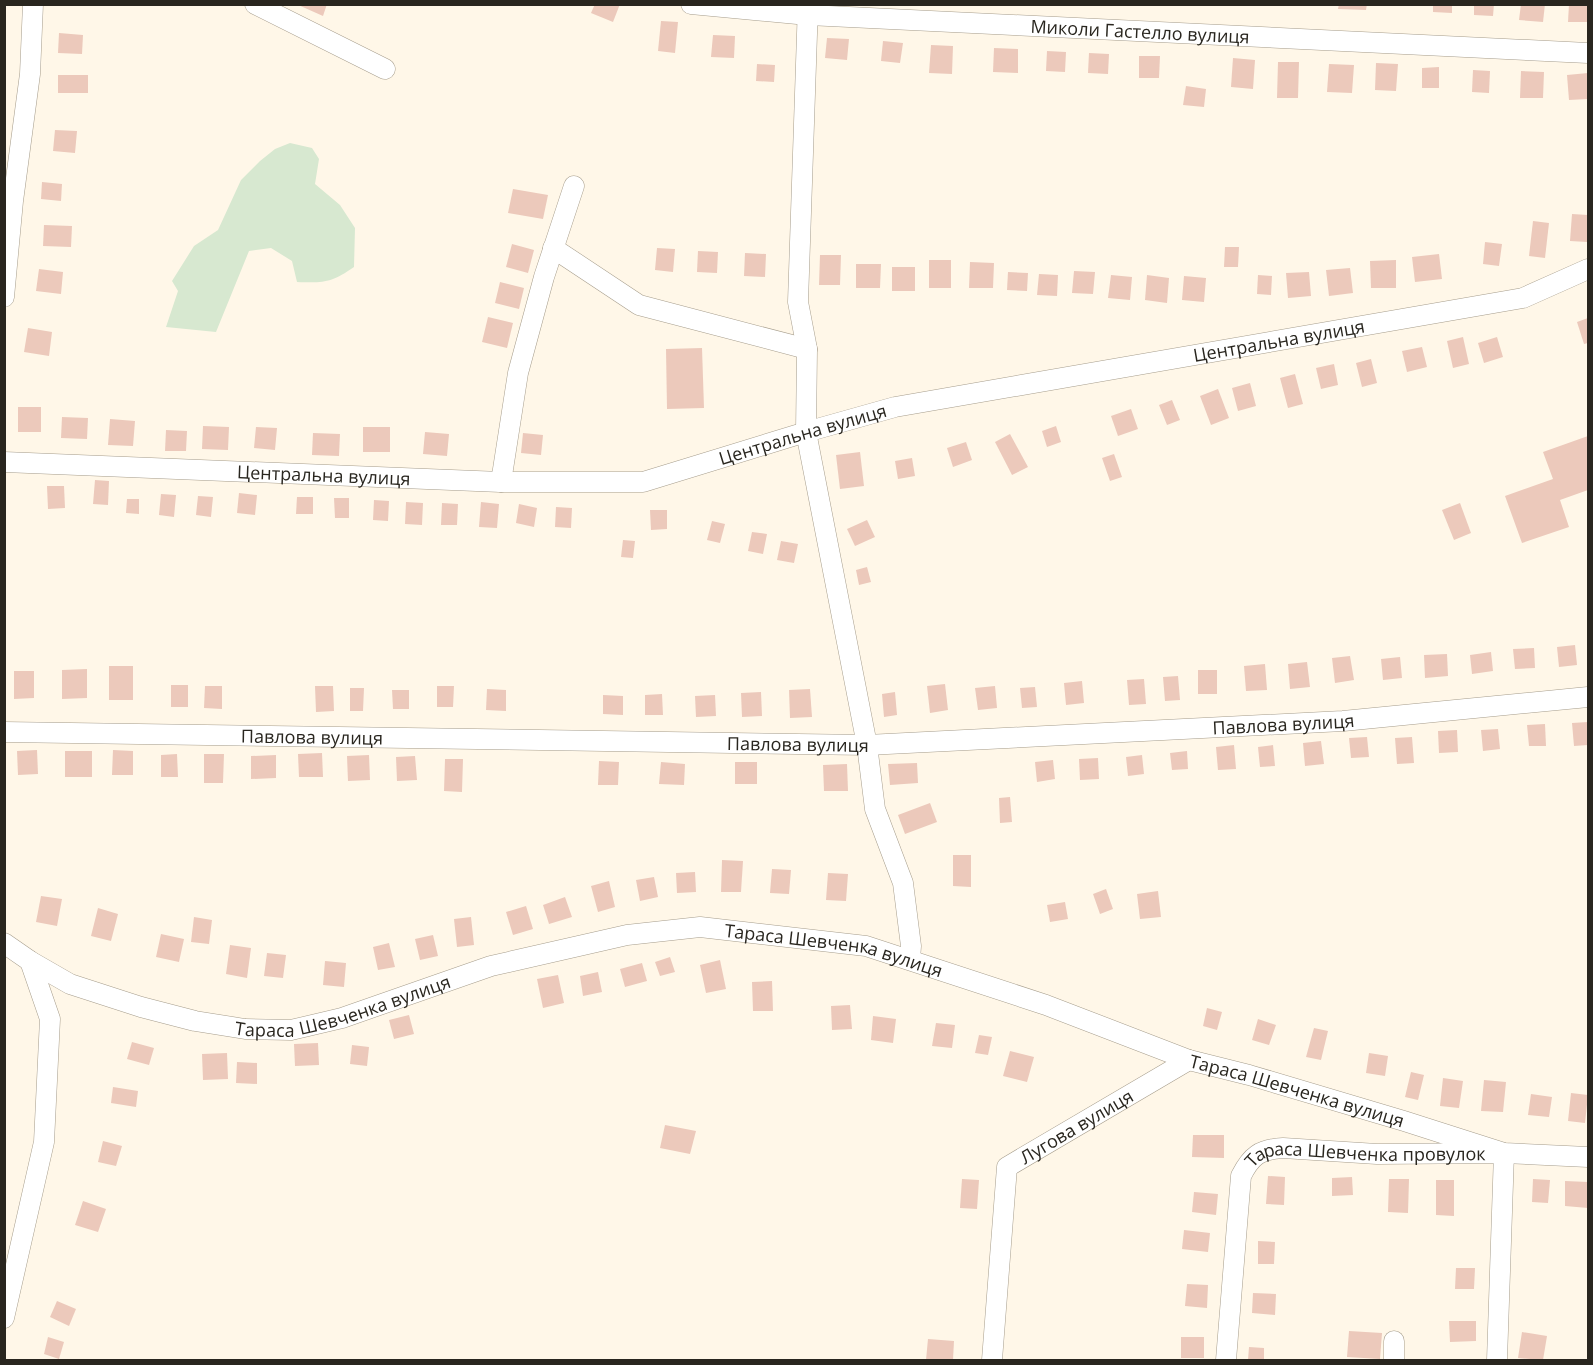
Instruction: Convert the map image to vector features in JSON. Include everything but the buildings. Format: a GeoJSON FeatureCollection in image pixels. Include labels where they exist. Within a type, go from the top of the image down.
{"type":"FeatureCollection","features":[{"type":"Feature","properties":{"kind":"street"},"geometry":{"type":"LineString","coordinates":[[4,297],[13,201],[30,74],[33,4]]}},
{"type":"Feature","properties":{"kind":"street"},"geometry":{"type":"LineString","coordinates":[[255,4],[385,69]]}},
{"type":"Feature","properties":{"kind":"street","name":"Миколи Гастелло вулиця"},"geometry":{"type":"LineString","coordinates":[[691,4],[1588,53]]}},
{"type":"Feature","properties":{"kind":"street"},"geometry":{"type":"LineString","coordinates":[[808,10],[798,302],[807,350],[806,432],[867,745],[875,809],[903,883],[911,946],[910,959]]}},
{"type":"Feature","properties":{"kind":"street"},"geometry":{"type":"LineString","coordinates":[[501,482],[518,373],[553,248],[574,186]]}},
{"type":"Feature","properties":{"kind":"street"},"geometry":{"type":"LineString","coordinates":[[553,248],[639,305],[807,350]]}},
{"type":"Feature","properties":{"kind":"street","name":"Центральна вулиця"},"geometry":{"type":"LineString","coordinates":[[4,462],[501,482],[644,482],[895,407],[1523,298],[1588,269]]}},
{"type":"Feature","properties":{"kind":"street","name":"Павлова вулиця"},"geometry":{"type":"LineString","coordinates":[[4,732],[867,745],[1343,721],[1588,698]]}},
{"type":"Feature","properties":{"kind":"street","name":"Тараса Шевченка вулиця"},"geometry":{"type":"LineString","coordinates":[[4,943],[30,962],[70,984],[141,1007],[195,1021],[245,1029],[291,1030],[342,1018],[491,966],[627,935],[700,927],[866,946],[1046,1005],[1189,1060],[1250,1075],[1504,1153],[1588,1157]]}},
{"type":"Feature","properties":{"kind":"street"},"geometry":{"type":"LineString","coordinates":[[4,1318],[44,1142],[50,1019],[30,962]]}},
{"type":"Feature","properties":{"kind":"street","name":"Лугова вулиця"},"geometry":{"type":"LineString","coordinates":[[992,1360],[1007,1167],[1189,1060]]}},
{"type":"Feature","properties":{"kind":"street","name":"Тараса Шевченка провулок"},"geometry":{"type":"LineString","coordinates":[[1226,1360],[1241,1176],[1254,1157],[1267,1149],[1282,1148],[1377,1154],[1504,1153]]}},
{"type":"Feature","properties":{"kind":"street"},"geometry":{"type":"LineString","coordinates":[[1497,1360],[1504,1153]]}},
{"type":"Feature","properties":{"kind":"green space"},"geometry":{"type":"Polygon","coordinates":[[[290,143],[312,148],[319,159],[315,184],[340,205],[355,228],[354,267],[327,281],[297,282],[292,261],[271,248],[249,251],[216,332],[166,327],[178,291],[172,281],[194,246],[218,230],[241,180],[275,149],[290,143]]]}}]}
